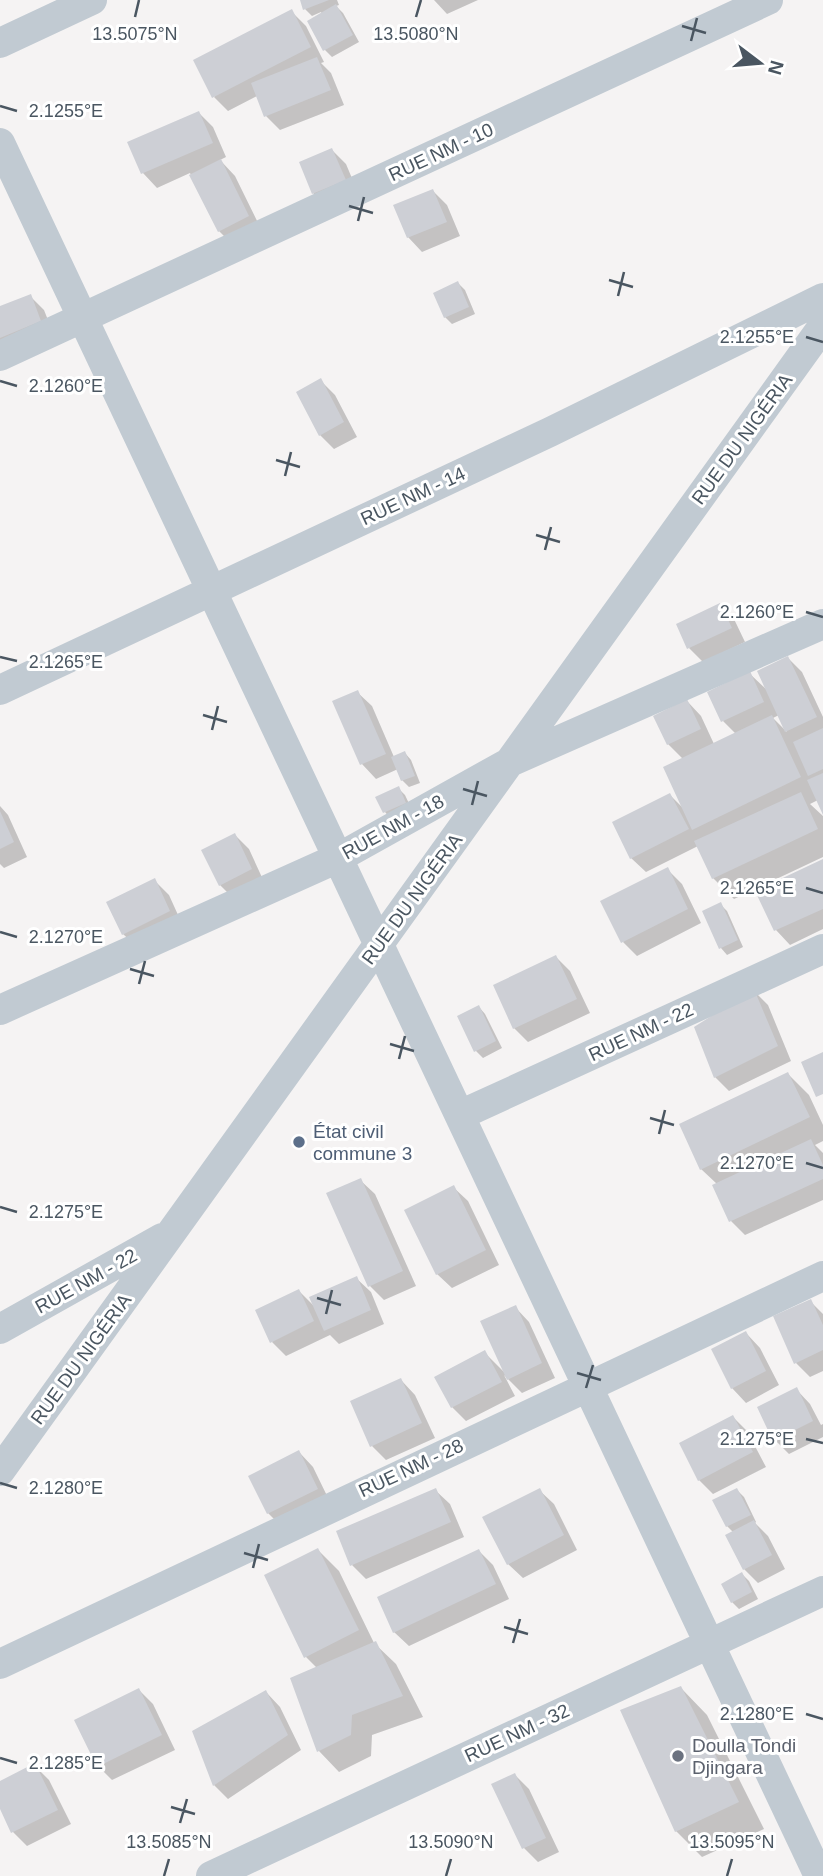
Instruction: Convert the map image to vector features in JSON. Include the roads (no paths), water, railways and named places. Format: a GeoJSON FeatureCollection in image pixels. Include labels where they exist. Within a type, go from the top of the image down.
{"type":"FeatureCollection","features":[{"type":"Feature","properties":{"kind":"street"},"geometry":{"type":"LineString","coordinates":[[0,43],[92,0]]}},
{"type":"Feature","properties":{"kind":"street","name":"RUE NM - 10"},"geometry":{"type":"LineString","coordinates":[[0,356],[768,0]]}},
{"type":"Feature","properties":{"kind":"street"},"geometry":{"type":"LineString","coordinates":[[0,143],[819,1876]]}},
{"type":"Feature","properties":{"kind":"street","name":"RUE NM - 14"},"geometry":{"type":"LineString","coordinates":[[0,690],[550,432],[823,298]]}},
{"type":"Feature","properties":{"kind":"street","name":"RUE DU NIGÉRIA"},"geometry":{"type":"LineString","coordinates":[[0,1471],[823,326]]}},
{"type":"Feature","properties":{"kind":"street","name":"RUE NM - 18"},"geometry":{"type":"LineString","coordinates":[[0,1010],[338,858],[510,762],[823,624]]}},
{"type":"Feature","properties":{"kind":"street","name":"RUE NM - 22"},"geometry":{"type":"LineString","coordinates":[[460,1115],[823,949]]}},
{"type":"Feature","properties":{"kind":"street","name":"RUE NM - 22"},"geometry":{"type":"LineString","coordinates":[[0,1329],[172,1233]]}},
{"type":"Feature","properties":{"kind":"street","name":"RUE NM - 28"},"geometry":{"type":"LineString","coordinates":[[0,1664],[823,1276]]}},
{"type":"Feature","properties":{"kind":"street","name":"RUE NM - 32"},"geometry":{"type":"LineString","coordinates":[[211,1876],[823,1591]]}},
{"type":"Feature","properties":{"kind":"place","name":"État civil commune 3"},"geometry":{"type":"Point","coordinates":[299,1142]}},
{"type":"Feature","properties":{"kind":"place","name":"Doulla Tondi Djingara"},"geometry":{"type":"Point","coordinates":[678,1756]}}]}
